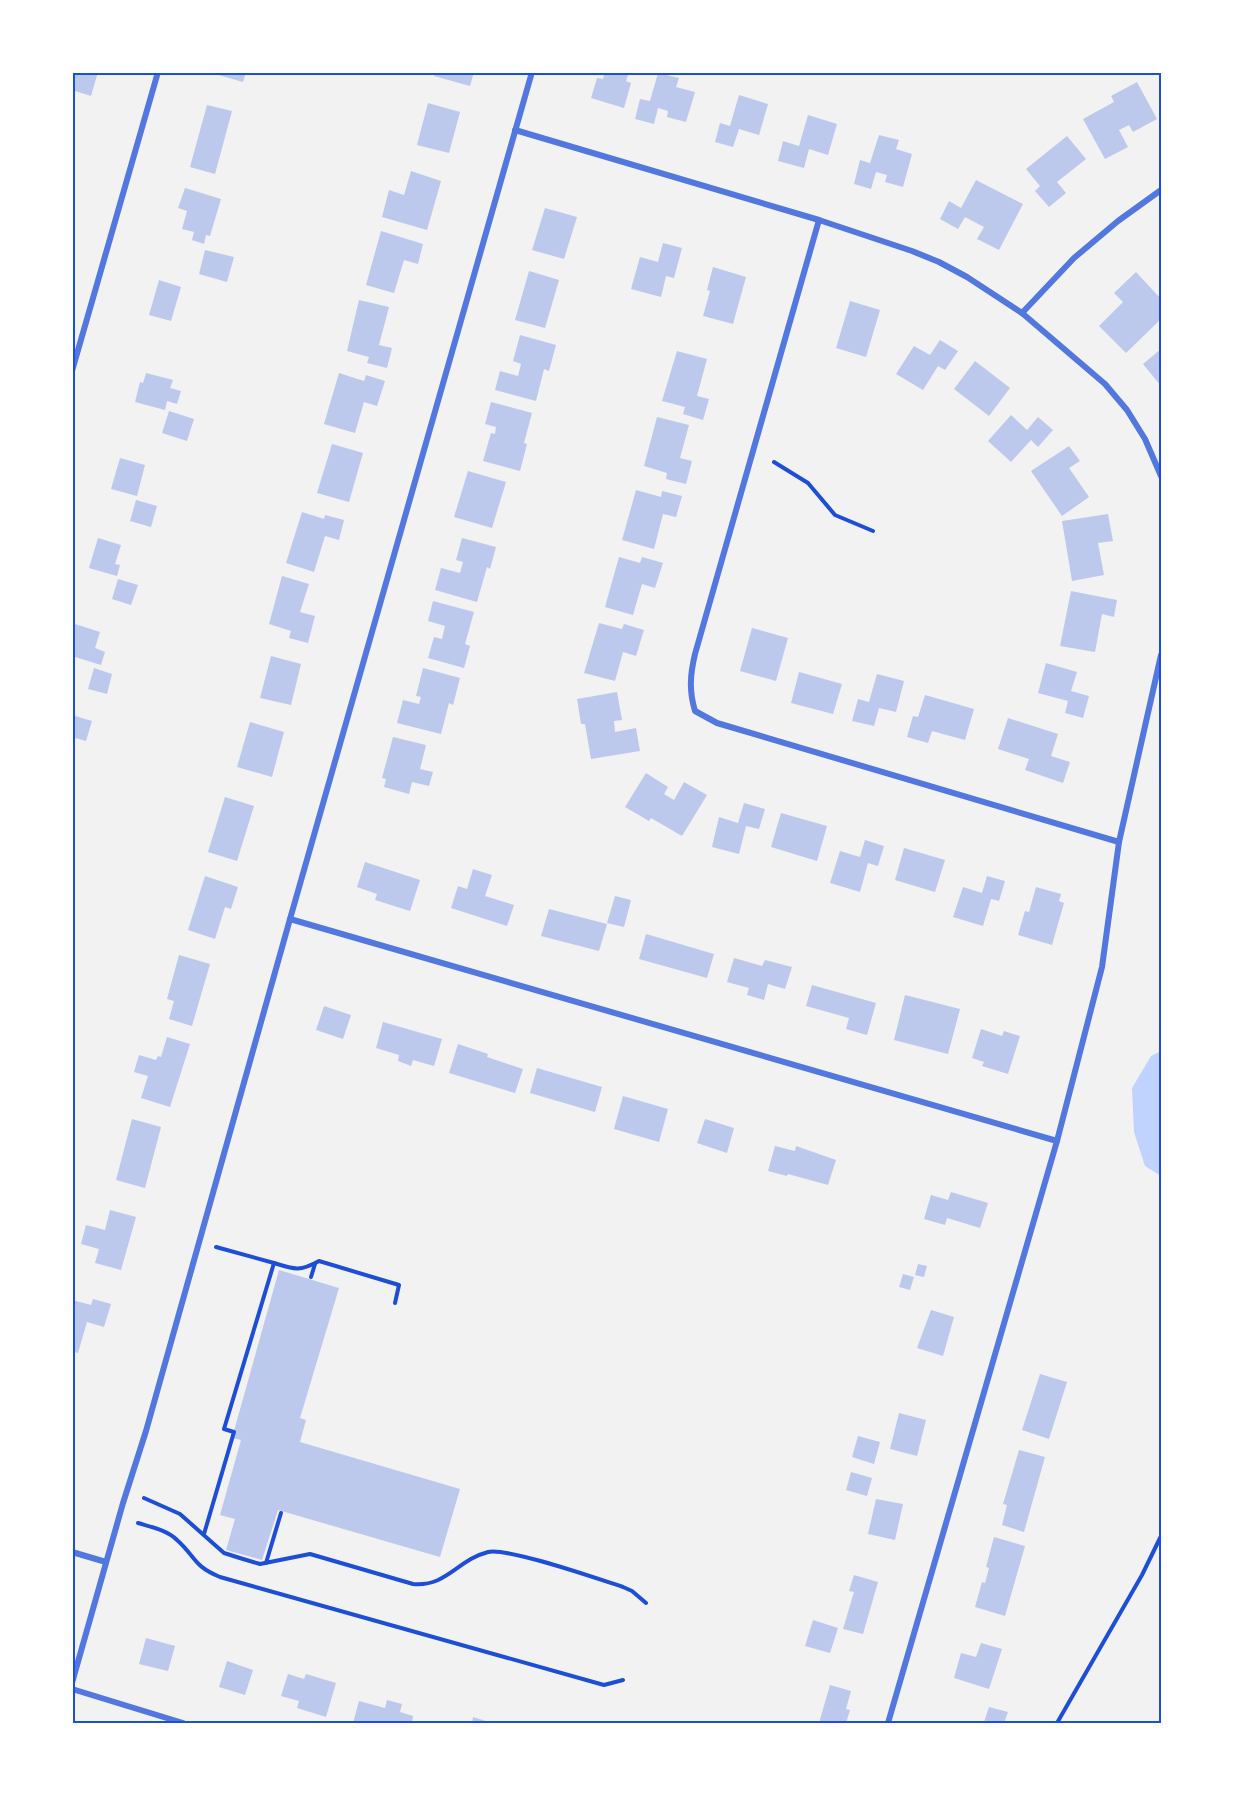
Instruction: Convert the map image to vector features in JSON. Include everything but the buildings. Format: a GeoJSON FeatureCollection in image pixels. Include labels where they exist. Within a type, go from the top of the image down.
{"type":"FeatureCollection","features":[{"type":"Feature","properties":{"kind":"street"},"geometry":{"type":"LineString","coordinates":[[72,371],[158,72]]}},
{"type":"Feature","properties":{"kind":"street"},"geometry":{"type":"LineString","coordinates":[[72,1683],[146,1431],[532,72]]}},
{"type":"Feature","properties":{"kind":"street"},"geometry":{"type":"LineString","coordinates":[[515,130],[819,220],[939,262],[1023,313],[1105,384],[1127,410],[1145,439],[1161,476]]}},
{"type":"Feature","properties":{"kind":"street"},"geometry":{"type":"LineString","coordinates":[[1023,313],[1074,258],[1118,221],[1161,190]]}},
{"type":"Feature","properties":{"kind":"street"},"geometry":{"type":"LineString","coordinates":[[819,220],[695,654],[690,678],[690,696],[694,711],[717,723],[1119,842]]}},
{"type":"Feature","properties":{"kind":"street"},"geometry":{"type":"LineString","coordinates":[[888,1723],[1056,1141],[1102,967],[1119,842],[1159,675],[1161,655]]}},
{"type":"Feature","properties":{"kind":"street"},"geometry":{"type":"LineString","coordinates":[[290,918],[1056,1141]]}},
{"type":"Feature","properties":{"kind":"street"},"geometry":{"type":"LineString","coordinates":[[72,1552],[106,1562]]}},
{"type":"Feature","properties":{"kind":"street"},"geometry":{"type":"LineString","coordinates":[[72,1689],[183,1723]]}},
{"type":"Feature","properties":{"kind":"path"},"geometry":{"type":"LineString","coordinates":[[774,462],[808,483],[835,515],[873,531]]}},
{"type":"Feature","properties":{"kind":"path"},"geometry":{"type":"LineString","coordinates":[[216,1247],[295,1270],[307,1268],[319,1261],[399,1285],[395,1304]]}},
{"type":"Feature","properties":{"kind":"path"},"geometry":{"type":"LineString","coordinates":[[204,1534],[234,1432],[224,1429],[274,1263]]}},
{"type":"Feature","properties":{"kind":"path"},"geometry":{"type":"LineString","coordinates":[[310,1277],[315,1263]]}},
{"type":"Feature","properties":{"kind":"path"},"geometry":{"type":"LineString","coordinates":[[144,1498],[180,1514],[224,1553],[260,1564],[309,1554],[413,1584],[426,1585],[444,1578],[474,1557],[499,1550],[623,1587],[632,1591],[646,1603]]}},
{"type":"Feature","properties":{"kind":"path"},"geometry":{"type":"LineString","coordinates":[[266,1563],[281,1513]]}},
{"type":"Feature","properties":{"kind":"path"},"geometry":{"type":"LineString","coordinates":[[138,1523],[156,1528],[173,1537],[196,1564],[220,1577],[604,1685],[623,1680]]}},
{"type":"Feature","properties":{"kind":"path"},"geometry":{"type":"LineString","coordinates":[[1057,1723],[1142,1575],[1161,1536]]}},
{"type":"Feature","properties":{"kind":"water"},"geometry":{"type":"Polygon","coordinates":[[[1161,1051],[1161,1176],[1145,1166],[1134,1132],[1132,1088],[1151,1056],[1161,1051]]]}}]}
